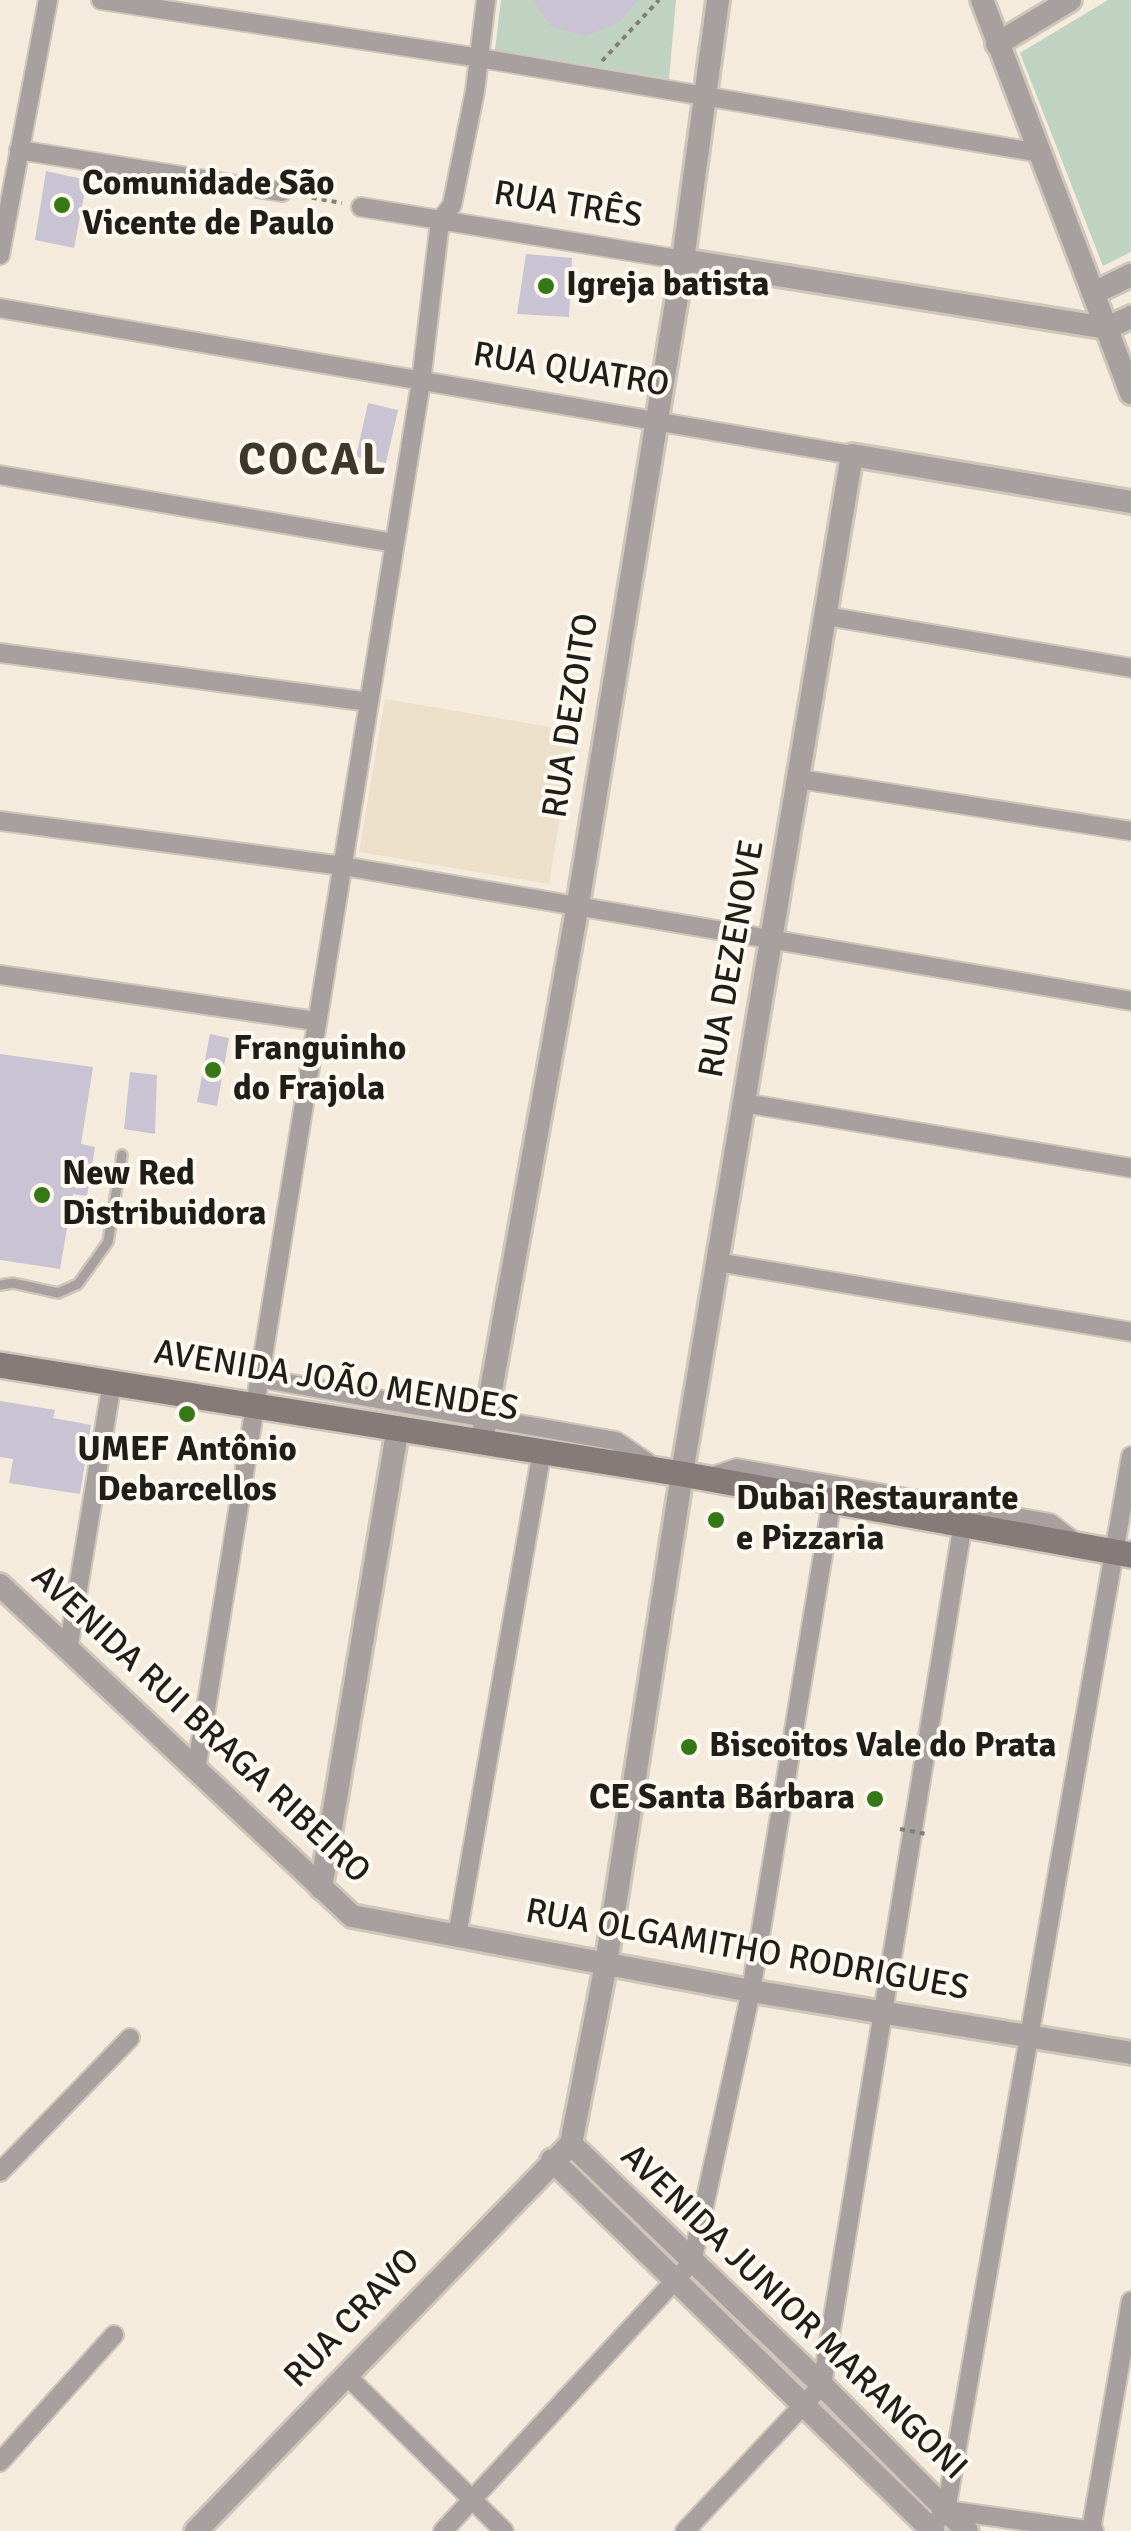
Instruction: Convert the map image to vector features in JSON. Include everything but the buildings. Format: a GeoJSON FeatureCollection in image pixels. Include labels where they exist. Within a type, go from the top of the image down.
{"type":"FeatureCollection","features":[{"type":"Feature","properties":{"kind":"main road","name":"AVENIDA JOÃO MENDES"},"geometry":{"type":"LineString","coordinates":[[0,1366],[112,1382],[255,1390],[398,1427],[484,1430],[542,1451],[963,1523],[1081,1548],[1123,1544]]}},
{"type":"Feature","properties":{"kind":"street"},"geometry":{"type":"LineString","coordinates":[[0,255],[48,0]]}},
{"type":"Feature","properties":{"kind":"street"},"geometry":{"type":"LineString","coordinates":[[101,0],[480,58],[1040,153]]}},
{"type":"Feature","properties":{"kind":"street"},"geometry":{"type":"LineString","coordinates":[[196,1770],[314,1022],[421,382],[440,221],[452,204],[480,58],[486,0]]}},
{"type":"Feature","properties":{"kind":"street","name":"RUA DEZOITO"},"geometry":{"type":"LineString","coordinates":[[484,1430],[578,904],[708,96],[718,0]]}},
{"type":"Feature","properties":{"kind":"street"},"geometry":{"type":"LineString","coordinates":[[982,0],[1131,393]]}},
{"type":"Feature","properties":{"kind":"street"},"geometry":{"type":"LineString","coordinates":[[997,44],[1070,0]]}},
{"type":"Feature","properties":{"kind":"street"},"geometry":{"type":"LineString","coordinates":[[19,150],[282,192]]}},
{"type":"Feature","properties":{"kind":"street","name":"RUA TRÊS"},"geometry":{"type":"LineString","coordinates":[[361,207],[1107,328]]}},
{"type":"Feature","properties":{"kind":"street"},"geometry":{"type":"LineString","coordinates":[[1094,293],[1131,275]]}},
{"type":"Feature","properties":{"kind":"street","name":"RUA QUATRO"},"geometry":{"type":"LineString","coordinates":[[0,308],[1131,502]]}},
{"type":"Feature","properties":{"kind":"street"},"geometry":{"type":"LineString","coordinates":[[1107,328],[1131,316]]}},
{"type":"Feature","properties":{"kind":"street","name":"RUA DEZENOVE"},"geometry":{"type":"LineString","coordinates":[[560,2153],[606,1964],[682,1475],[852,455]]}},
{"type":"Feature","properties":{"kind":"street"},"geometry":{"type":"LineString","coordinates":[[0,475],[394,543]]}},
{"type":"Feature","properties":{"kind":"street"},"geometry":{"type":"LineString","coordinates":[[826,616],[1131,668]]}},
{"type":"Feature","properties":{"kind":"street"},"geometry":{"type":"LineString","coordinates":[[0,653],[369,702]]}},
{"type":"Feature","properties":{"kind":"street"},"geometry":{"type":"LineString","coordinates":[[799,778],[1131,831]]}},
{"type":"Feature","properties":{"kind":"street"},"geometry":{"type":"LineString","coordinates":[[0,821],[343,866],[1131,1001]]}},
{"type":"Feature","properties":{"kind":"street"},"geometry":{"type":"LineString","coordinates":[[0,975],[314,1022]]}},
{"type":"Feature","properties":{"kind":"street"},"geometry":{"type":"LineString","coordinates":[[744,1103],[1131,1168]]}},
{"type":"Feature","properties":{"kind":"street"},"geometry":{"type":"LineString","coordinates":[[717,1262],[1131,1332]]}},
{"type":"Feature","properties":{"kind":"street"},"geometry":{"type":"LineString","coordinates":[[68,1650],[112,1382]]}},
{"type":"Feature","properties":{"kind":"street","name":"AVENIDA JOÃO MENDES"},"geometry":{"type":"LineString","coordinates":[[255,1390],[484,1430],[616,1442],[682,1475],[737,1468],[1050,1524],[1081,1548]]}},
{"type":"Feature","properties":{"kind":"street"},"geometry":{"type":"LineString","coordinates":[[321,1888],[398,1427]]}},
{"type":"Feature","properties":{"kind":"street"},"geometry":{"type":"LineString","coordinates":[[458,1936],[542,1451]]}},
{"type":"Feature","properties":{"kind":"street"},"geometry":{"type":"LineString","coordinates":[[1131,1456],[1123,1544],[935,2525],[1092,2531],[1131,2301]]}},
{"type":"Feature","properties":{"kind":"street"},"geometry":{"type":"LineString","coordinates":[[443,2531],[692,2262],[751,1991],[832,1500]]}},
{"type":"Feature","properties":{"kind":"street"},"geometry":{"type":"LineString","coordinates":[[684,2531],[822,2385],[963,1523]]}},
{"type":"Feature","properties":{"kind":"street","name":"AVENIDA RUI BRAGA RIBEIRO"},"geometry":{"type":"LineString","coordinates":[[0,1585],[352,1916]]}},
{"type":"Feature","properties":{"kind":"street","name":"RUA OLGAMITHO RODRIGUES"},"geometry":{"type":"LineString","coordinates":[[352,1916],[751,1991],[1131,2053]]}},
{"type":"Feature","properties":{"kind":"street"},"geometry":{"type":"LineString","coordinates":[[0,2172],[130,2038]]}},
{"type":"Feature","properties":{"kind":"street","name":"AVENIDA JUNIOR MARANGONI"},"geometry":{"type":"LineString","coordinates":[[560,2153],[692,2262],[822,2385],[935,2525]]}},
{"type":"Feature","properties":{"kind":"street","name":"AVENIDA JUNIOR MARANGONI"},"geometry":{"type":"LineString","coordinates":[[560,2153],[676,2281],[804,2406],[935,2525],[966,2531]]}},
{"type":"Feature","properties":{"kind":"street","name":"RUA CRAVO"},"geometry":{"type":"LineString","coordinates":[[196,2531],[560,2153]]}},
{"type":"Feature","properties":{"kind":"street"},"geometry":{"type":"LineString","coordinates":[[0,2462],[114,2336]]}},
{"type":"Feature","properties":{"kind":"street"},"geometry":{"type":"LineString","coordinates":[[348,2377],[504,2531]]}},
{"type":"Feature","properties":{"kind":"lane"},"geometry":{"type":"LineString","coordinates":[[0,1285],[14,1283],[58,1293],[78,1284],[108,1242],[122,1155]]}},
{"type":"Feature","properties":{"kind":"path"},"geometry":{"type":"LineString","coordinates":[[595,79],[597,66],[659,0]]}},
{"type":"Feature","properties":{"kind":"path"},"geometry":{"type":"LineString","coordinates":[[282,192],[361,207]]}},
{"type":"Feature","properties":{"kind":"path"},"geometry":{"type":"LineString","coordinates":[[900,1828],[926,1834]]}},
{"type":"Feature","properties":{"kind":"shaded area"},"geometry":{"type":"Polygon","coordinates":[[[385,699],[574,731],[549,884],[359,852],[385,699]]]}},
{"type":"Feature","properties":{"kind":"green space"},"geometry":{"type":"Polygon","coordinates":[[[501,0],[676,0],[669,79],[495,50],[501,0]]]}},
{"type":"Feature","properties":{"kind":"green space"},"geometry":{"type":"Polygon","coordinates":[[[1108,0],[1131,0],[1131,252],[1103,266],[1020,53],[1108,0]]]}},
{"type":"Feature","properties":{"kind":"place","name":"Comunidade São Vicente de Paulo"},"geometry":{"type":"Point","coordinates":[62,205]}},
{"type":"Feature","properties":{"kind":"place","name":"Igreja batista"},"geometry":{"type":"Point","coordinates":[546,286]}},
{"type":"Feature","properties":{"kind":"place","name":"Franguinho do Frajola"},"geometry":{"type":"Point","coordinates":[213,1070]}},
{"type":"Feature","properties":{"kind":"place","name":"New Red Distribuidora"},"geometry":{"type":"Point","coordinates":[42,1195]}},
{"type":"Feature","properties":{"kind":"place","name":"UMEF Antônio Debarcellos"},"geometry":{"type":"Point","coordinates":[187,1414]}},
{"type":"Feature","properties":{"kind":"place","name":"Dubai Restaurante e Pizzaria"},"geometry":{"type":"Point","coordinates":[716,1520]}},
{"type":"Feature","properties":{"kind":"place","name":"Biscoitos Vale do Prata"},"geometry":{"type":"Point","coordinates":[689,1747]}},
{"type":"Feature","properties":{"kind":"place","name":"CE Santa Bárbara"},"geometry":{"type":"Point","coordinates":[875,1799]}},
{"type":"Feature","properties":{"kind":"district","name":"COCAL"},"geometry":{"type":"Point","coordinates":[313,462]}}]}
